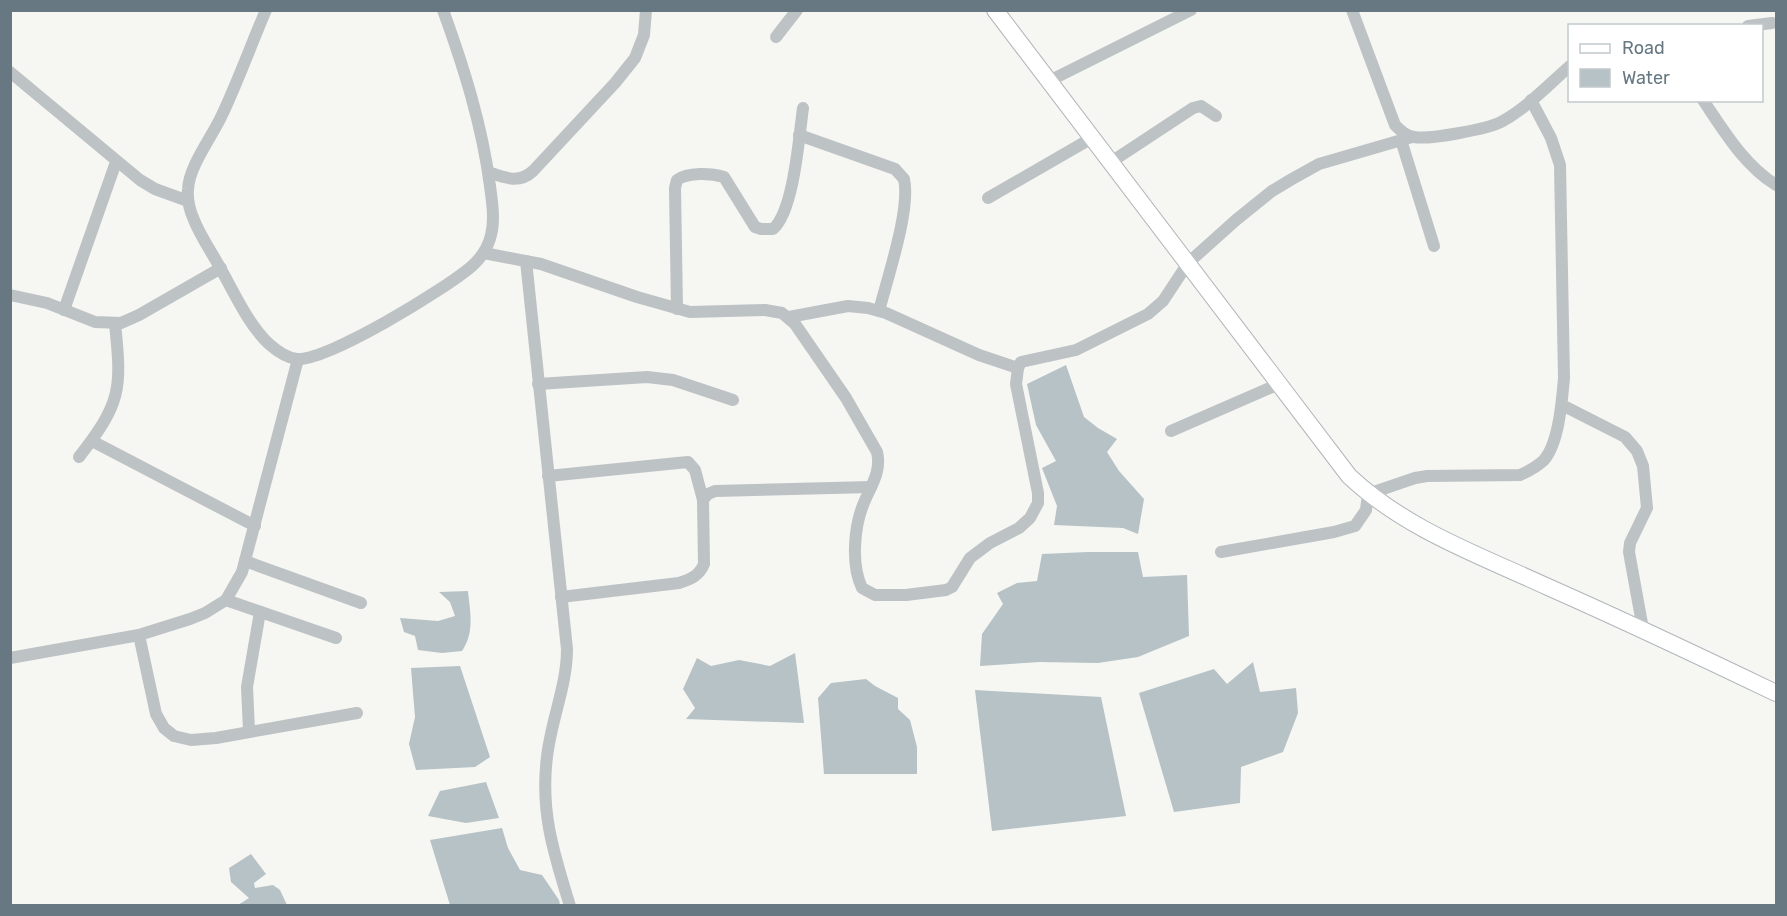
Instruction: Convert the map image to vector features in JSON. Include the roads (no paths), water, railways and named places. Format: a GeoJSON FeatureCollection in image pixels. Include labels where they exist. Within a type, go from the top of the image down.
{"type":"FeatureCollection","features":[{"type":"Feature","properties":{"kind":"street"},"geometry":{"type":"LineString","coordinates":[[266,10],[222,115],[193,171],[188,188],[188,201],[194,222],[254,326],[269,344],[284,355],[298,359],[359,338],[452,281],[472,266],[484,253],[491,234],[492,198],[485,147],[465,73],[443,10]]}},
{"type":"Feature","properties":{"kind":"street"},"geometry":{"type":"LineString","coordinates":[[488,172],[519,180],[527,177],[533,171],[615,83],[635,58],[644,35],[646,10]]}},
{"type":"Feature","properties":{"kind":"street"},"geometry":{"type":"LineString","coordinates":[[776,37],[796,10]]}},
{"type":"Feature","properties":{"kind":"street"},"geometry":{"type":"LineString","coordinates":[[995,10],[1349,476],[1368,494],[1411,523],[1449,542],[1642,629],[1776,693]]}},
{"type":"Feature","properties":{"kind":"street"},"geometry":{"type":"LineString","coordinates":[[1049,81],[1191,10]]}},
{"type":"Feature","properties":{"kind":"street"},"geometry":{"type":"LineString","coordinates":[[1352,10],[1395,125],[1406,138],[1434,246]]}},
{"type":"Feature","properties":{"kind":"street"},"geometry":{"type":"LineString","coordinates":[[1763,24],[1772,23]]}},
{"type":"Feature","properties":{"kind":"street"},"geometry":{"type":"LineString","coordinates":[[484,253],[553,268],[677,309],[705,313],[765,310],[782,313],[789,317],[812,346],[878,452],[879,467],[860,517],[856,542],[857,570],[862,588],[875,595],[906,595],[939,591],[952,586],[970,558],[990,543],[1025,523],[1038,503],[1037,482],[1016,384],[1018,368],[1022,362],[1087,346],[1148,314],[1163,301],[1188,263],[1236,219],[1292,178],[1319,164],[1406,138],[1423,138],[1494,124],[1513,114],[1568,67]]}},
{"type":"Feature","properties":{"kind":"street"},"geometry":{"type":"LineString","coordinates":[[10,72],[116,162],[155,189],[188,201]]}},
{"type":"Feature","properties":{"kind":"street"},"geometry":{"type":"LineString","coordinates":[[1368,494],[1415,478],[1520,475],[1545,459],[1552,444],[1562,405],[1564,378],[1560,165],[1551,138],[1531,100]]}},
{"type":"Feature","properties":{"kind":"street"},"geometry":{"type":"LineString","coordinates":[[1704,102],[1738,151],[1761,174],[1776,185]]}},
{"type":"Feature","properties":{"kind":"street"},"geometry":{"type":"LineString","coordinates":[[1111,162],[1193,108],[1202,106],[1216,116]]}},
{"type":"Feature","properties":{"kind":"street"},"geometry":{"type":"LineString","coordinates":[[677,309],[675,188],[677,180],[687,175],[724,177],[755,227],[773,229],[777,225],[788,198],[803,108]]}},
{"type":"Feature","properties":{"kind":"street"},"geometry":{"type":"LineString","coordinates":[[799,135],[895,170],[904,179],[906,192],[900,232],[879,311]]}},
{"type":"Feature","properties":{"kind":"street"},"geometry":{"type":"LineString","coordinates":[[988,198],[1092,138]]}},
{"type":"Feature","properties":{"kind":"street"},"geometry":{"type":"LineString","coordinates":[[64,310],[116,162]]}},
{"type":"Feature","properties":{"kind":"street"},"geometry":{"type":"LineString","coordinates":[[526,261],[567,649],[567,666],[547,757],[546,804],[550,839],[570,906]]}},
{"type":"Feature","properties":{"kind":"street"},"geometry":{"type":"LineString","coordinates":[[10,295],[47,303],[96,322],[115,324],[140,315],[221,268]]}},
{"type":"Feature","properties":{"kind":"street"},"geometry":{"type":"LineString","coordinates":[[789,317],[848,306],[879,311],[979,355],[1018,368]]}},
{"type":"Feature","properties":{"kind":"street"},"geometry":{"type":"LineString","coordinates":[[79,457],[103,426],[116,398],[119,373],[115,324]]}},
{"type":"Feature","properties":{"kind":"street"},"geometry":{"type":"LineString","coordinates":[[10,658],[139,635],[198,616],[226,600],[242,572],[298,359]]}},
{"type":"Feature","properties":{"kind":"street"},"geometry":{"type":"LineString","coordinates":[[538,384],[647,378],[673,380],[733,400]]}},
{"type":"Feature","properties":{"kind":"street"},"geometry":{"type":"LineString","coordinates":[[1171,431],[1279,384]]}},
{"type":"Feature","properties":{"kind":"street"},"geometry":{"type":"LineString","coordinates":[[1562,405],[1625,437],[1637,451],[1643,466],[1647,508],[1630,543],[1629,552],[1642,629]]}},
{"type":"Feature","properties":{"kind":"street"},"geometry":{"type":"LineString","coordinates":[[92,441],[255,526]]}},
{"type":"Feature","properties":{"kind":"street"},"geometry":{"type":"LineString","coordinates":[[548,476],[688,462],[695,470],[703,500],[704,564],[695,577],[679,583],[561,597]]}},
{"type":"Feature","properties":{"kind":"street"},"geometry":{"type":"LineString","coordinates":[[703,500],[708,494],[720,490],[871,487]]}},
{"type":"Feature","properties":{"kind":"street"},"geometry":{"type":"LineString","coordinates":[[1221,552],[1334,532],[1355,526],[1366,510],[1368,494]]}},
{"type":"Feature","properties":{"kind":"street"},"geometry":{"type":"LineString","coordinates":[[245,561],[361,603]]}},
{"type":"Feature","properties":{"kind":"street"},"geometry":{"type":"LineString","coordinates":[[226,600],[336,638]]}},
{"type":"Feature","properties":{"kind":"street"},"geometry":{"type":"LineString","coordinates":[[249,731],[247,687],[260,612]]}},
{"type":"Feature","properties":{"kind":"street"},"geometry":{"type":"LineString","coordinates":[[139,635],[156,714],[164,728],[174,736],[191,740],[216,738],[357,713]]}},
{"type":"Feature","properties":{"kind":"water"},"geometry":{"type":"Polygon","coordinates":[[[1066,365],[1084,417],[1117,439],[1107,452],[1119,471],[1144,499],[1138,534],[1123,528],[1054,525],[1057,506],[1042,468],[1056,461],[1036,425],[1027,384],[1066,365]]]}},
{"type":"Feature","properties":{"kind":"water"},"geometry":{"type":"Polygon","coordinates":[[[1138,552],[1143,577],[1187,575],[1189,636],[1138,657],[1098,663],[1040,662],[980,666],[982,634],[1003,604],[997,593],[1017,583],[1037,581],[1042,554],[1138,552]]]}},
{"type":"Feature","properties":{"kind":"water"},"geometry":{"type":"Polygon","coordinates":[[[468,591],[470,629],[462,651],[442,653],[418,650],[415,636],[404,632],[400,618],[438,621],[455,616],[450,602],[439,592],[468,591]]]}},
{"type":"Feature","properties":{"kind":"water"},"geometry":{"type":"Polygon","coordinates":[[[795,653],[804,723],[686,719],[695,708],[683,689],[697,658],[711,666],[739,660],[770,666],[795,653]]]}},
{"type":"Feature","properties":{"kind":"water"},"geometry":{"type":"Polygon","coordinates":[[[1253,662],[1260,692],[1296,688],[1298,713],[1283,752],[1241,767],[1240,803],[1174,812],[1139,693],[1214,669],[1227,684],[1253,662]]]}},
{"type":"Feature","properties":{"kind":"water"},"geometry":{"type":"Polygon","coordinates":[[[460,666],[490,757],[475,767],[416,770],[409,744],[415,717],[411,668],[460,666]]]}},
{"type":"Feature","properties":{"kind":"water"},"geometry":{"type":"Polygon","coordinates":[[[866,679],[898,698],[898,709],[910,720],[917,747],[917,774],[824,774],[818,698],[831,683],[866,679]]]}},
{"type":"Feature","properties":{"kind":"water"},"geometry":{"type":"Polygon","coordinates":[[[975,690],[1101,697],[1126,816],[992,831],[975,690]]]}},
{"type":"Feature","properties":{"kind":"water"},"geometry":{"type":"Polygon","coordinates":[[[486,782],[499,818],[466,823],[428,816],[440,791],[486,782]]]}},
{"type":"Feature","properties":{"kind":"water"},"geometry":{"type":"Polygon","coordinates":[[[502,828],[508,848],[520,870],[542,875],[560,905],[450,905],[430,840],[502,828]]]}},
{"type":"Feature","properties":{"kind":"water"},"geometry":{"type":"Polygon","coordinates":[[[251,854],[266,874],[254,883],[255,888],[273,885],[280,890],[287,905],[238,905],[249,898],[231,882],[229,868],[251,854]]]}}]}
